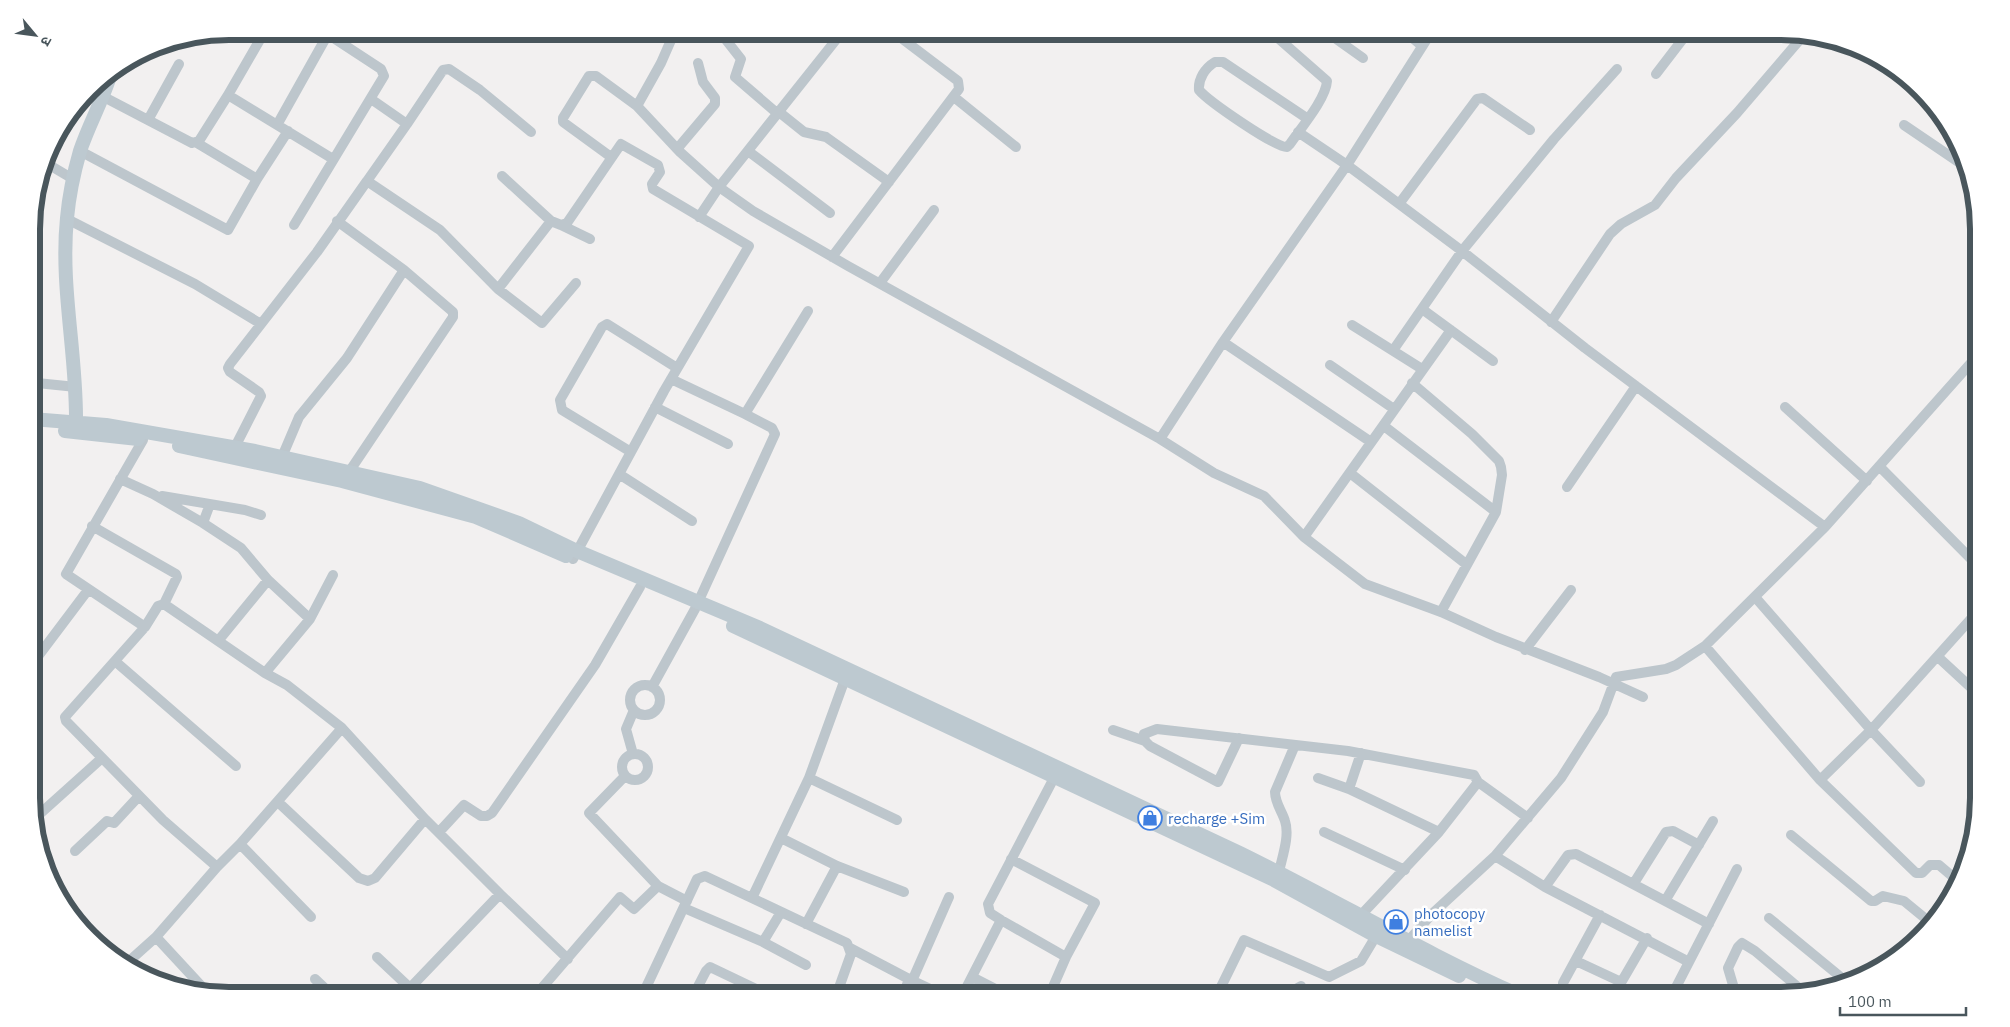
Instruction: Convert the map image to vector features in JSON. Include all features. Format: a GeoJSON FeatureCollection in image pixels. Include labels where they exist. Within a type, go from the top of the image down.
{"type":"FeatureCollection","features":[{"type":"Feature","properties":{"kind":"street"},"geometry":{"type":"LineString","coordinates":[[197,143],[260,40]]}},
{"type":"Feature","properties":{"kind":"street"},"geometry":{"type":"LineString","coordinates":[[277,125],[321,40]]}},
{"type":"Feature","properties":{"kind":"street"},"geometry":{"type":"LineString","coordinates":[[294,225],[384,76],[384,71],[336,40]]}},
{"type":"Feature","properties":{"kind":"street"},"geometry":{"type":"LineString","coordinates":[[637,106],[661,63],[671,40]]}},
{"type":"Feature","properties":{"kind":"street"},"geometry":{"type":"LineString","coordinates":[[726,40],[741,59],[736,77],[778,113],[804,132],[826,137],[889,182]]}},
{"type":"Feature","properties":{"kind":"street"},"geometry":{"type":"LineString","coordinates":[[699,217],[719,186],[836,40]]}},
{"type":"Feature","properties":{"kind":"street"},"geometry":{"type":"LineString","coordinates":[[832,257],[959,89],[958,81],[904,40]]}},
{"type":"Feature","properties":{"kind":"street"},"geometry":{"type":"LineString","coordinates":[[1280,40],[1327,81],[1308,119],[1287,147],[1273,143],[1202,93],[1199,87],[1202,75],[1211,64],[1223,62],[1308,119]]}},
{"type":"Feature","properties":{"kind":"street"},"geometry":{"type":"LineString","coordinates":[[1338,40],[1363,58]]}},
{"type":"Feature","properties":{"kind":"street"},"geometry":{"type":"LineString","coordinates":[[1415,40],[1422,46]]}},
{"type":"Feature","properties":{"kind":"street"},"geometry":{"type":"LineString","coordinates":[[1160,439],[1224,342],[1347,165],[1426,40]]}},
{"type":"Feature","properties":{"kind":"street"},"geometry":{"type":"LineString","coordinates":[[1656,74],[1682,40]]}},
{"type":"Feature","properties":{"kind":"street"},"geometry":{"type":"LineString","coordinates":[[1552,322],[1610,234],[1621,224],[1655,205],[1676,178],[1737,113],[1799,41]]}},
{"type":"Feature","properties":{"kind":"street"},"geometry":{"type":"LineString","coordinates":[[677,148],[715,104],[715,98],[703,82],[698,63]]}},
{"type":"Feature","properties":{"kind":"street"},"geometry":{"type":"LineString","coordinates":[[148,120],[179,64]]}},
{"type":"Feature","properties":{"kind":"street"},"geometry":{"type":"LineString","coordinates":[[235,447],[261,396],[259,392],[228,368],[317,252],[443,70],[449,68],[480,90],[531,132]]}},
{"type":"Feature","properties":{"kind":"street"},"geometry":{"type":"LineString","coordinates":[[1394,350],[1462,251],[1554,139],[1617,70]]}},
{"type":"Feature","properties":{"kind":"street"},"geometry":{"type":"LineString","coordinates":[[611,157],[564,125],[563,118],[589,76],[593,75],[637,106],[677,148],[719,186],[753,211],[832,257],[1160,439],[1214,473],[1264,496],[1304,537],[1365,584],[1441,612],[1526,650],[1613,683],[1643,697]]}},
{"type":"Feature","properties":{"kind":"street"},"geometry":{"type":"LineString","coordinates":[[108,85],[148,120],[192,143],[197,143],[257,179]]}},
{"type":"Feature","properties":{"kind":"street"},"geometry":{"type":"LineString","coordinates":[[76,423],[76,387],[68,314],[67,219],[73,179],[80,151],[104,88]]}},
{"type":"Feature","properties":{"kind":"street"},"geometry":{"type":"LineString","coordinates":[[228,95],[333,159]]}},
{"type":"Feature","properties":{"kind":"street"},"geometry":{"type":"LineString","coordinates":[[954,97],[1016,147]]}},
{"type":"Feature","properties":{"kind":"street"},"geometry":{"type":"LineString","coordinates":[[1399,204],[1477,99],[1483,98],[1530,130]]}},
{"type":"Feature","properties":{"kind":"street"},"geometry":{"type":"LineString","coordinates":[[371,99],[407,124]]}},
{"type":"Feature","properties":{"kind":"street"},"geometry":{"type":"LineString","coordinates":[[1904,125],[1958,162]]}},
{"type":"Feature","properties":{"kind":"street"},"geometry":{"type":"LineString","coordinates":[[80,151],[225,230],[232,227],[257,179],[288,131]]}},
{"type":"Feature","properties":{"kind":"street"},"geometry":{"type":"LineString","coordinates":[[1298,132],[1347,165],[1462,251],[1636,386],[1825,527]]}},
{"type":"Feature","properties":{"kind":"street"},"geometry":{"type":"LineString","coordinates":[[498,289],[556,223],[567,223],[621,144],[658,165],[660,172],[652,184],[653,189],[750,246],[655,407],[575,555]]}},
{"type":"Feature","properties":{"kind":"street"},"geometry":{"type":"LineString","coordinates":[[748,150],[830,213]]}},
{"type":"Feature","properties":{"kind":"street"},"geometry":{"type":"LineString","coordinates":[[51,166],[73,179]]}},
{"type":"Feature","properties":{"kind":"street"},"geometry":{"type":"LineString","coordinates":[[502,176],[556,223],[590,239]]}},
{"type":"Feature","properties":{"kind":"street"},"geometry":{"type":"LineString","coordinates":[[367,181],[440,230],[498,289],[542,323],[576,283]]}},
{"type":"Feature","properties":{"kind":"street"},"geometry":{"type":"LineString","coordinates":[[880,283],[934,210]]}},
{"type":"Feature","properties":{"kind":"street"},"geometry":{"type":"LineString","coordinates":[[67,219],[196,284],[261,324]]}},
{"type":"Feature","properties":{"kind":"street"},"geometry":{"type":"LineString","coordinates":[[337,221],[404,270],[451,308],[453,317],[349,472]]}},
{"type":"Feature","properties":{"kind":"street"},"geometry":{"type":"LineString","coordinates":[[282,457],[299,417],[347,358],[404,270]]}},
{"type":"Feature","properties":{"kind":"street"},"geometry":{"type":"LineString","coordinates":[[1422,308],[1493,361]]}},
{"type":"Feature","properties":{"kind":"street"},"geometry":{"type":"LineString","coordinates":[[745,414],[808,311]]}},
{"type":"Feature","properties":{"kind":"street"},"geometry":{"type":"LineString","coordinates":[[631,452],[562,410],[560,400],[602,327],[606,324],[678,368]]}},
{"type":"Feature","properties":{"kind":"street"},"geometry":{"type":"LineString","coordinates":[[1352,324],[1422,369]]}},
{"type":"Feature","properties":{"kind":"street"},"geometry":{"type":"LineString","coordinates":[[1304,537],[1451,330]]}},
{"type":"Feature","properties":{"kind":"street"},"geometry":{"type":"LineString","coordinates":[[1224,342],[1371,442]]}},
{"type":"Feature","properties":{"kind":"street"},"geometry":{"type":"LineString","coordinates":[[1409,940],[1432,914],[1495,856],[1572,763],[1602,712],[1613,683],[1621,675],[1658,671],[1676,665],[1705,646],[1825,527],[1970,364]]}},
{"type":"Feature","properties":{"kind":"street"},"geometry":{"type":"LineString","coordinates":[[1330,365],[1394,409]]}},
{"type":"Feature","properties":{"kind":"street"},"geometry":{"type":"LineString","coordinates":[[652,687],[697,605],[775,434],[772,428],[671,379]]}},
{"type":"Feature","properties":{"kind":"street"},"geometry":{"type":"LineString","coordinates":[[40,383],[76,387]]}},
{"type":"Feature","properties":{"kind":"street"},"geometry":{"type":"LineString","coordinates":[[1412,383],[1472,434],[1499,461],[1502,475],[1496,512],[1441,612]]}},
{"type":"Feature","properties":{"kind":"street"},"geometry":{"type":"LineString","coordinates":[[1567,486],[1636,386]]}},
{"type":"Feature","properties":{"kind":"street"},"geometry":{"type":"LineString","coordinates":[[655,407],[728,444]]}},
{"type":"Feature","properties":{"kind":"street"},"geometry":{"type":"LineString","coordinates":[[1785,407],[1867,481]]}},
{"type":"Feature","properties":{"kind":"street"},"geometry":{"type":"LineString","coordinates":[[40,420],[115,427],[235,447],[282,457],[420,488],[519,523],[575,555],[640,586],[697,605],[845,679],[1274,880],[1376,936],[1483,987]]}},
{"type":"Feature","properties":{"kind":"street"},"geometry":{"type":"LineString","coordinates":[[1384,426],[1496,512]]}},
{"type":"Feature","properties":{"kind":"street"},"geometry":{"type":"LineString","coordinates":[[40,429],[142,440],[342,481],[476,517],[697,605],[952,716],[1279,872],[1501,987]]}},
{"type":"Feature","properties":{"kind":"street"},"geometry":{"type":"LineString","coordinates":[[142,440],[66,571],[67,576],[145,627]]}},
{"type":"Feature","properties":{"kind":"street"},"geometry":{"type":"LineString","coordinates":[[1880,466],[1970,558]]}},
{"type":"Feature","properties":{"kind":"street"},"geometry":{"type":"LineString","coordinates":[[1350,473],[1466,564]]}},
{"type":"Feature","properties":{"kind":"street"},"geometry":{"type":"LineString","coordinates":[[619,474],[692,521]]}},
{"type":"Feature","properties":{"kind":"street"},"geometry":{"type":"LineString","coordinates":[[120,479],[153,494],[242,548],[268,580],[310,619]]}},
{"type":"Feature","properties":{"kind":"street"},"geometry":{"type":"LineString","coordinates":[[153,494],[245,510],[261,515]]}},
{"type":"Feature","properties":{"kind":"street"},"geometry":{"type":"LineString","coordinates":[[203,523],[210,504]]}},
{"type":"Feature","properties":{"kind":"street"},"geometry":{"type":"LineString","coordinates":[[92,526],[176,574],[178,577],[164,604],[158,606],[145,627],[116,662],[65,717],[66,721],[138,796],[217,867]]}},
{"type":"Feature","properties":{"kind":"street"},"geometry":{"type":"LineString","coordinates":[[265,673],[310,619],[333,575]]}},
{"type":"Feature","properties":{"kind":"street"},"geometry":{"type":"LineString","coordinates":[[218,641],[268,580]]}},
{"type":"Feature","properties":{"kind":"street"},"geometry":{"type":"LineString","coordinates":[[440,832],[464,805],[481,816],[487,816],[492,813],[595,665],[640,586]]}},
{"type":"Feature","properties":{"kind":"street"},"geometry":{"type":"LineString","coordinates":[[40,654],[88,590]]}},
{"type":"Feature","properties":{"kind":"street"},"geometry":{"type":"LineString","coordinates":[[1526,650],[1571,590]]}},
{"type":"Feature","properties":{"kind":"street"},"geometry":{"type":"LineString","coordinates":[[1755,597],[1870,730],[1920,782]]}},
{"type":"Feature","properties":{"kind":"street"},"geometry":{"type":"LineString","coordinates":[[164,604],[265,673],[287,685],[342,728],[425,819],[568,959]]}},
{"type":"Feature","properties":{"kind":"street"},"geometry":{"type":"LineString","coordinates":[[1820,780],[1870,730],[1970,620]]}},
{"type":"Feature","properties":{"kind":"street"},"geometry":{"type":"LineString","coordinates":[[1705,646],[1820,780],[1916,873],[1922,873],[1930,865],[1939,865],[1952,876]]}},
{"type":"Feature","properties":{"kind":"street"},"geometry":{"type":"LineString","coordinates":[[1938,657],[1970,687]]}},
{"type":"Feature","properties":{"kind":"street"},"geometry":{"type":"LineString","coordinates":[[116,662],[236,766]]}},
{"type":"Feature","properties":{"kind":"street"},"geometry":{"type":"LineString","coordinates":[[752,898],[809,778],[845,679]]}},
{"type":"Feature","properties":{"kind":"street"},"geometry":{"type":"LineString","coordinates":[[633,754],[626,729],[634,710],[630,697],[635,689],[643,685],[652,687],[659,694],[657,709],[653,712],[643,715],[634,710]]}},
{"type":"Feature","properties":{"kind":"street"},"geometry":{"type":"LineString","coordinates":[[131,959],[156,937],[342,728]]}},
{"type":"Feature","properties":{"kind":"street"},"geometry":{"type":"LineString","coordinates":[[1145,741],[1144,734],[1157,729],[1360,753],[1474,775],[1478,782],[1528,818]]}},
{"type":"Feature","properties":{"kind":"street"},"geometry":{"type":"LineString","coordinates":[[1113,730],[1145,741],[1150,746],[1218,782],[1239,738]]}},
{"type":"Feature","properties":{"kind":"street"},"geometry":{"type":"LineString","coordinates":[[1279,872],[1285,842],[1286,823],[1274,792],[1295,745]]}},
{"type":"Feature","properties":{"kind":"street"},"geometry":{"type":"LineString","coordinates":[[1349,788],[1360,753]]}},
{"type":"Feature","properties":{"kind":"street"},"geometry":{"type":"LineString","coordinates":[[633,754],[645,758],[648,771],[639,780],[630,780],[622,770],[623,762],[633,754]]}},
{"type":"Feature","properties":{"kind":"street"},"geometry":{"type":"LineString","coordinates":[[41,813],[102,758]]}},
{"type":"Feature","properties":{"kind":"street"},"geometry":{"type":"LineString","coordinates":[[625,776],[589,813],[658,886],[686,905],[806,965]]}},
{"type":"Feature","properties":{"kind":"street"},"geometry":{"type":"LineString","coordinates":[[1055,776],[988,904],[990,913],[1066,957]]}},
{"type":"Feature","properties":{"kind":"street"},"geometry":{"type":"LineString","coordinates":[[809,778],[897,820]]}},
{"type":"Feature","properties":{"kind":"street"},"geometry":{"type":"LineString","coordinates":[[1318,778],[1349,788],[1439,832]]}},
{"type":"Feature","properties":{"kind":"street"},"geometry":{"type":"LineString","coordinates":[[1362,914],[1439,832],[1478,782]]}},
{"type":"Feature","properties":{"kind":"street"},"geometry":{"type":"LineString","coordinates":[[75,851],[107,822],[114,823],[138,796]]}},
{"type":"Feature","properties":{"kind":"street"},"geometry":{"type":"LineString","coordinates":[[278,802],[359,878],[368,881],[375,878],[425,819]]}},
{"type":"Feature","properties":{"kind":"street"},"geometry":{"type":"LineString","coordinates":[[1665,900],[1713,821]]}},
{"type":"Feature","properties":{"kind":"street"},"geometry":{"type":"LineString","coordinates":[[1634,883],[1666,832],[1673,831],[1698,845]]}},
{"type":"Feature","properties":{"kind":"street"},"geometry":{"type":"LineString","coordinates":[[1324,832],[1405,870]]}},
{"type":"Feature","properties":{"kind":"street"},"geometry":{"type":"LineString","coordinates":[[1791,835],[1871,901],[1876,901],[1883,896],[1898,898],[1926,919]]}},
{"type":"Feature","properties":{"kind":"street"},"geometry":{"type":"LineString","coordinates":[[781,838],[837,866],[904,892]]}},
{"type":"Feature","properties":{"kind":"street"},"geometry":{"type":"LineString","coordinates":[[240,844],[311,917]]}},
{"type":"Feature","properties":{"kind":"street"},"geometry":{"type":"LineString","coordinates":[[1545,887],[1568,855],[1572,854],[1634,883],[1709,924]]}},
{"type":"Feature","properties":{"kind":"street"},"geometry":{"type":"LineString","coordinates":[[1495,856],[1545,887],[1647,938],[1689,962]]}},
{"type":"Feature","properties":{"kind":"street"},"geometry":{"type":"LineString","coordinates":[[1011,859],[1095,903],[1066,957],[1053,987]]}},
{"type":"Feature","properties":{"kind":"street"},"geometry":{"type":"LineString","coordinates":[[806,924],[837,866]]}},
{"type":"Feature","properties":{"kind":"street"},"geometry":{"type":"LineString","coordinates":[[1678,987],[1737,869]]}},
{"type":"Feature","properties":{"kind":"street"},"geometry":{"type":"LineString","coordinates":[[646,987],[697,878],[705,876],[847,943],[851,954],[839,987]]}},
{"type":"Feature","properties":{"kind":"street"},"geometry":{"type":"LineString","coordinates":[[543,987],[620,897],[634,909],[658,886]]}},
{"type":"Feature","properties":{"kind":"street"},"geometry":{"type":"LineString","coordinates":[[412,987],[500,894]]}},
{"type":"Feature","properties":{"kind":"street"},"geometry":{"type":"LineString","coordinates":[[907,987],[949,897]]}},
{"type":"Feature","properties":{"kind":"street"},"geometry":{"type":"LineString","coordinates":[[763,942],[781,912]]}},
{"type":"Feature","properties":{"kind":"street"},"geometry":{"type":"LineString","coordinates":[[1563,983],[1600,916]]}},
{"type":"Feature","properties":{"kind":"street"},"geometry":{"type":"LineString","coordinates":[[1769,918],[1840,977]]}},
{"type":"Feature","properties":{"kind":"street"},"geometry":{"type":"LineString","coordinates":[[967,987],[1001,920]]}},
{"type":"Feature","properties":{"kind":"street"},"geometry":{"type":"LineString","coordinates":[[1221,987],[1244,940],[1329,977],[1361,961],[1376,936]]}},
{"type":"Feature","properties":{"kind":"street"},"geometry":{"type":"LineString","coordinates":[[156,937],[199,984]]}},
{"type":"Feature","properties":{"kind":"street"},"geometry":{"type":"LineString","coordinates":[[1576,961],[1619,981],[1622,980],[1647,938]]}},
{"type":"Feature","properties":{"kind":"street"},"geometry":{"type":"LineString","coordinates":[[1734,987],[1728,968],[1738,947],[1742,943],[1755,951],[1797,986]]}},
{"type":"Feature","properties":{"kind":"street"},"geometry":{"type":"LineString","coordinates":[[850,948],[925,987]]}},
{"type":"Feature","properties":{"kind":"street"},"geometry":{"type":"LineString","coordinates":[[377,957],[403,987]]}},
{"type":"Feature","properties":{"kind":"street"},"geometry":{"type":"LineString","coordinates":[[698,987],[710,967],[752,987]]}},
{"type":"Feature","properties":{"kind":"street"},"geometry":{"type":"LineString","coordinates":[[972,977],[991,987]]}},
{"type":"Feature","properties":{"kind":"street"},"geometry":{"type":"LineString","coordinates":[[315,979],[323,987]]}},
{"type":"Feature","properties":{"kind":"place","name":"recharge +Sim"},"geometry":{"type":"Point","coordinates":[1150,818]}},
{"type":"Feature","properties":{"kind":"place","name":"photocopy namelist"},"geometry":{"type":"Point","coordinates":[1396,922]}}]}
